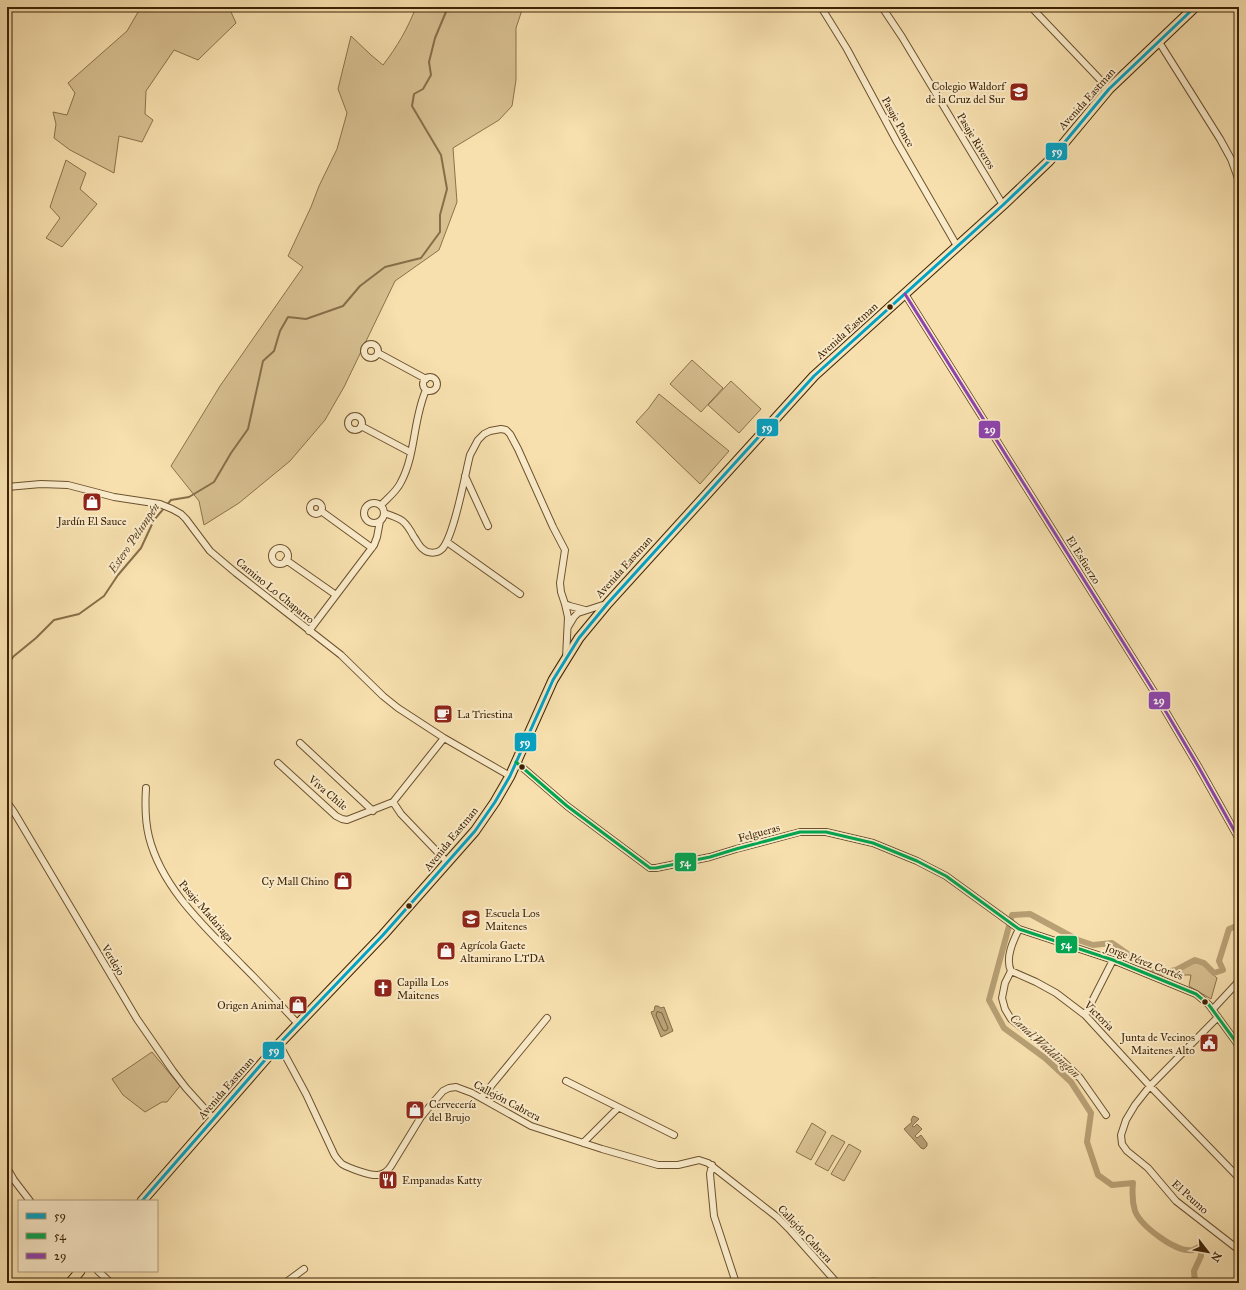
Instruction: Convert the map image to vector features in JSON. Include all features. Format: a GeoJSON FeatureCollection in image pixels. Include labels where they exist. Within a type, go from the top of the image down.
{"type":"FeatureCollection","features":[{"type":"Feature","properties":{"kind":"main road","name":"Avenida Eastman"},"geometry":{"type":"LineString","coordinates":[[143,1200],[279,1044],[383,935],[448,863],[484,818],[510,776],[553,680],[589,624],[814,376],[1003,205],[1049,161],[1109,89],[1196,7]]}},
{"type":"Feature","properties":{"kind":"main road"},"geometry":{"type":"LineString","coordinates":[[70,1283],[79,1272]]}},
{"type":"Feature","properties":{"kind":"street","name":"Pasaje Ponce"},"geometry":{"type":"LineString","coordinates":[[821,7],[847,49],[897,142],[957,246]]}},
{"type":"Feature","properties":{"kind":"street","name":"Pasaje Riveros"},"geometry":{"type":"LineString","coordinates":[[882,7],[902,37],[1003,205]]}},
{"type":"Feature","properties":{"kind":"street"},"geometry":{"type":"LineString","coordinates":[[1030,7],[1109,89]]}},
{"type":"Feature","properties":{"kind":"street"},"geometry":{"type":"LineString","coordinates":[[1159,42],[1220,139],[1231,159],[1239,181]]}},
{"type":"Feature","properties":{"kind":"street","name":"El Esfuerzo"},"geometry":{"type":"LineString","coordinates":[[905,294],[1153,690],[1239,839]]}},
{"type":"Feature","properties":{"kind":"street"},"geometry":{"type":"LineString","coordinates":[[378,353],[426,379],[432,378],[436,383],[434,389],[430,391],[426,390]]}},
{"type":"Feature","properties":{"kind":"street"},"geometry":{"type":"LineString","coordinates":[[426,379],[423,384],[426,390]]}},
{"type":"Feature","properties":{"kind":"street"},"geometry":{"type":"LineString","coordinates":[[381,504],[393,494],[401,483],[407,469],[419,411],[426,390]]}},
{"type":"Feature","properties":{"kind":"street"},"geometry":{"type":"LineString","coordinates":[[361,426],[410,452]]}},
{"type":"Feature","properties":{"kind":"street"},"geometry":{"type":"LineString","coordinates":[[384,513],[404,521],[421,548],[425,551],[434,553],[439,552],[447,542],[452,528],[470,455],[478,440],[490,431],[501,429],[506,430],[510,434],[518,449],[565,550],[560,583],[568,617],[566,658]]}},
{"type":"Feature","properties":{"kind":"street"},"geometry":{"type":"LineString","coordinates":[[465,476],[488,526]]}},
{"type":"Feature","properties":{"kind":"street","name":"Camino Lo Chaparro"},"geometry":{"type":"LineString","coordinates":[[7,487],[41,484],[68,485],[114,498],[160,504],[172,509],[186,519],[210,551],[308,631],[340,655],[383,696],[398,708],[444,738],[510,776]]}},
{"type":"Feature","properties":{"kind":"street"},"geometry":{"type":"LineString","coordinates":[[308,631],[372,548],[378,537],[380,521],[384,513],[383,507],[381,504],[371,502],[366,506],[364,512],[365,519],[374,523],[380,521]]}},
{"type":"Feature","properties":{"kind":"street"},"geometry":{"type":"LineString","coordinates":[[321,511],[372,548]]}},
{"type":"Feature","properties":{"kind":"street"},"geometry":{"type":"LineString","coordinates":[[447,542],[520,594]]}},
{"type":"Feature","properties":{"kind":"street"},"geometry":{"type":"LineString","coordinates":[[286,560],[336,595]]}},
{"type":"Feature","properties":{"kind":"street"},"geometry":{"type":"LineString","coordinates":[[567,629],[578,613],[608,603]]}},
{"type":"Feature","properties":{"kind":"street"},"geometry":{"type":"LineString","coordinates":[[566,604],[585,610]]}},
{"type":"Feature","properties":{"kind":"street","name":"Viva Chile"},"geometry":{"type":"LineString","coordinates":[[278,763],[336,816],[348,820],[393,802],[444,738]]}},
{"type":"Feature","properties":{"kind":"street"},"geometry":{"type":"LineString","coordinates":[[300,743],[373,811]]}},
{"type":"Feature","properties":{"kind":"street","name":"Felgueras"},"geometry":{"type":"LineString","coordinates":[[516,762],[567,806],[650,868],[710,857],[800,832],[826,832],[873,843],[917,860],[961,886],[1018,928]]}},
{"type":"Feature","properties":{"kind":"street","name":"Pasaje Madariaga"},"geometry":{"type":"LineString","coordinates":[[146,788],[146,821],[149,837],[161,868],[170,884],[181,899],[210,931],[298,1024]]}},
{"type":"Feature","properties":{"kind":"street","name":"Verdejo"},"geometry":{"type":"LineString","coordinates":[[7,802],[18,818],[137,1019],[186,1088],[214,1119]]}},
{"type":"Feature","properties":{"kind":"street"},"geometry":{"type":"LineString","coordinates":[[393,802],[401,814],[448,863]]}},
{"type":"Feature","properties":{"kind":"street"},"geometry":{"type":"LineString","coordinates":[[1018,928],[1008,962],[1011,971],[1005,983],[1002,998],[1004,1009],[1011,1018],[1053,1052],[1080,1078],[1106,1115]]}},
{"type":"Feature","properties":{"kind":"street","name":"Jorge Pérez Cortés"},"geometry":{"type":"LineString","coordinates":[[1018,928],[1113,960],[1190,991],[1201,998],[1213,1009],[1239,1046]]}},
{"type":"Feature","properties":{"kind":"street"},"geometry":{"type":"LineString","coordinates":[[1085,1015],[1113,960]]}},
{"type":"Feature","properties":{"kind":"street","name":"Victoria"},"geometry":{"type":"LineString","coordinates":[[1011,971],[1056,993],[1085,1015],[1150,1086],[1239,1178]]}},
{"type":"Feature","properties":{"kind":"street"},"geometry":{"type":"LineString","coordinates":[[1213,1009],[1239,980]]}},
{"type":"Feature","properties":{"kind":"street"},"geometry":{"type":"LineString","coordinates":[[1150,1086],[1218,1017]]}},
{"type":"Feature","properties":{"kind":"street"},"geometry":{"type":"LineString","coordinates":[[481,1098],[547,1018]]}},
{"type":"Feature","properties":{"kind":"street","name":"Callejón Cabrera"},"geometry":{"type":"LineString","coordinates":[[279,1044],[306,1094],[336,1158],[348,1167],[371,1175],[380,1175],[389,1169],[421,1117],[443,1091],[456,1087],[472,1093],[531,1126],[583,1143],[651,1163],[672,1165],[699,1160],[704,1161],[777,1217],[837,1283]]}},
{"type":"Feature","properties":{"kind":"street"},"geometry":{"type":"LineString","coordinates":[[566,1081],[674,1135]]}},
{"type":"Feature","properties":{"kind":"street","name":"El Peumo"},"geometry":{"type":"LineString","coordinates":[[1150,1086],[1126,1120],[1121,1135],[1122,1144],[1127,1151],[1148,1168],[1176,1201],[1239,1250]]}},
{"type":"Feature","properties":{"kind":"street"},"geometry":{"type":"LineString","coordinates":[[583,1143],[618,1108]]}},
{"type":"Feature","properties":{"kind":"street"},"geometry":{"type":"LineString","coordinates":[[712,1166],[710,1174],[714,1216],[736,1283]]}},
{"type":"Feature","properties":{"kind":"street"},"geometry":{"type":"LineString","coordinates":[[7,1168],[29,1200]]}},
{"type":"Feature","properties":{"kind":"street"},"geometry":{"type":"LineString","coordinates":[[285,1283],[304,1269]]}},
{"type":"Feature","properties":{"kind":"street"},"geometry":{"type":"LineString","coordinates":[[99,1272],[111,1283]]}},
{"type":"Feature","properties":{"kind":"shaded area"},"geometry":{"type":"Polygon","coordinates":[[[141,7],[227,7],[236,23],[198,60],[174,50],[146,91],[145,114],[153,120],[142,142],[119,136],[114,173],[70,150],[54,138],[56,124],[53,112],[67,115],[75,93],[68,83],[127,31],[141,7]]]}},
{"type":"Feature","properties":{"kind":"shaded area"},"geometry":{"type":"Polygon","coordinates":[[[416,7],[523,7],[516,28],[516,80],[512,106],[499,120],[453,148],[457,202],[439,250],[395,281],[344,387],[325,420],[290,461],[239,503],[204,525],[199,501],[171,466],[220,386],[303,267],[288,256],[337,149],[347,113],[338,89],[351,36],[383,65],[402,37],[416,7]]]}},
{"type":"Feature","properties":{"kind":"shaded area"},"geometry":{"type":"Polygon","coordinates":[[[66,160],[86,173],[80,189],[97,204],[62,247],[46,238],[60,218],[50,207],[66,160]]]}},
{"type":"Feature","properties":{"kind":"shaded area"},"geometry":{"type":"Polygon","coordinates":[[[692,360],[723,388],[701,412],[670,384],[692,360]]]}},
{"type":"Feature","properties":{"kind":"shaded area"},"geometry":{"type":"Polygon","coordinates":[[[731,381],[761,409],[739,433],[708,405],[731,381]]]}},
{"type":"Feature","properties":{"kind":"shaded area"},"geometry":{"type":"Polygon","coordinates":[[[659,394],[729,451],[700,484],[636,422],[659,394]]]}},
{"type":"Feature","properties":{"kind":"shaded area"},"geometry":{"type":"Polygon","coordinates":[[[1195,962],[1203,965],[1217,978],[1211,999],[1189,986],[1191,975],[1167,975],[1195,962]]]}},
{"type":"Feature","properties":{"kind":"shaded area"},"geometry":{"type":"Polygon","coordinates":[[[152,1052],[180,1086],[167,1102],[162,1102],[145,1112],[123,1095],[112,1079],[152,1052]]]}},
{"type":"Feature","properties":{"kind":"shaded area"},"geometry":{"type":"Polygon","coordinates":[[[812,1123],[826,1132],[811,1160],[796,1152],[812,1123]]]}},
{"type":"Feature","properties":{"kind":"shaded area"},"geometry":{"type":"Polygon","coordinates":[[[832,1135],[845,1142],[828,1171],[815,1164],[832,1135]]]}},
{"type":"Feature","properties":{"kind":"shaded area"},"geometry":{"type":"Polygon","coordinates":[[[849,1144],[861,1151],[844,1181],[831,1174],[849,1144]]]}},
{"type":"Feature","properties":{"kind":"water"},"geometry":{"type":"Polygon","coordinates":[[[655,1006],[661,1008],[664,1007],[673,1031],[661,1037],[651,1012],[654,1011],[655,1006]]]}},
{"type":"Feature","properties":{"kind":"water"},"geometry":{"type":"Polygon","coordinates":[[[913,1116],[919,1119],[912,1126],[914,1127],[917,1124],[922,1129],[915,1136],[917,1138],[921,1135],[927,1143],[927,1146],[924,1149],[921,1148],[904,1129],[912,1122],[911,1120],[913,1116]]]}},
{"type":"Feature","properties":{"kind":"waterway","name":"Estero Pelumpén"},"geometry":{"type":"LineString","coordinates":[[7,665],[14,656],[36,638],[54,620],[79,614],[104,596],[118,575],[141,548],[154,520],[171,500],[189,497],[214,482],[231,453],[248,429],[263,361],[274,351],[280,331],[288,317],[306,319],[343,306],[360,286],[385,267],[421,258],[440,232],[440,215],[447,189],[441,155],[412,106],[414,94],[423,89],[431,75],[429,62],[435,38],[448,7]]}},
{"type":"Feature","properties":{"kind":"waterway","name":"Canal Waddington"},"geometry":{"type":"LineString","coordinates":[[1195,1283],[1194,1271],[1201,1256],[1201,1246],[1193,1250],[1186,1250],[1169,1243],[1160,1237],[1144,1224],[1135,1211],[1132,1197],[1133,1183],[1112,1185],[1098,1175],[1087,1142],[1091,1113],[1071,1082],[1045,1058],[1004,1028],[989,1000],[1012,915],[1030,914],[1078,940],[1093,945],[1112,943],[1149,971],[1161,973],[1176,970],[1195,960],[1204,963],[1214,973],[1223,970],[1219,961],[1229,929],[1239,925]]}},
{"type":"Feature","properties":{"kind":"waterway","name":"Canal Waddington"},"geometry":{"type":"LineString","coordinates":[[860,1283],[875,1280],[890,1283]]}},
{"type":"Feature","properties":{"kind":"transit line","name":"59"},"geometry":{"type":"LineString","coordinates":[[143,1200],[279,1044],[383,935],[475,831],[495,802],[510,776],[553,680],[579,638],[608,603],[814,376],[1003,205],[1049,161],[1109,89],[1195,7]]}},
{"type":"Feature","properties":{"kind":"transit line","name":"29"},"geometry":{"type":"LineString","coordinates":[[905,294],[1153,690],[1239,839]]}},
{"type":"Feature","properties":{"kind":"transit line","name":"54"},"geometry":{"type":"LineString","coordinates":[[516,762],[567,806],[650,868],[710,857],[800,832],[826,832],[873,843],[917,861],[946,876],[1019,929],[1113,960],[1196,994],[1209,1005],[1239,1046]]}},
{"type":"Feature","properties":{"kind":"place","name":"Colegio Waldorf de la Cruz del Sur"},"geometry":{"type":"Point","coordinates":[1019,92]}},
{"type":"Feature","properties":{"kind":"place","name":"Jardín El Sauce"},"geometry":{"type":"Point","coordinates":[92,502]}},
{"type":"Feature","properties":{"kind":"place","name":"La Triestina"},"geometry":{"type":"Point","coordinates":[443,714]}},
{"type":"Feature","properties":{"kind":"place","name":"Cy Mall Chino"},"geometry":{"type":"Point","coordinates":[343,881]}},
{"type":"Feature","properties":{"kind":"place","name":"Escuela Los Maitenes"},"geometry":{"type":"Point","coordinates":[471,919]}},
{"type":"Feature","properties":{"kind":"place","name":"Agrícola Gaete Altamirano LTDA"},"geometry":{"type":"Point","coordinates":[446,951]}},
{"type":"Feature","properties":{"kind":"place","name":"Capilla Los Maitenes"},"geometry":{"type":"Point","coordinates":[383,988]}},
{"type":"Feature","properties":{"kind":"place","name":"Origen Animal"},"geometry":{"type":"Point","coordinates":[298,1005]}},
{"type":"Feature","properties":{"kind":"place","name":"Junta de Vecinos Maitenes Alto"},"geometry":{"type":"Point","coordinates":[1209,1043]}},
{"type":"Feature","properties":{"kind":"place","name":"Cervecería del Brujo"},"geometry":{"type":"Point","coordinates":[415,1110]}},
{"type":"Feature","properties":{"kind":"place","name":"Empanadas Katty"},"geometry":{"type":"Point","coordinates":[388,1180]}}]}
